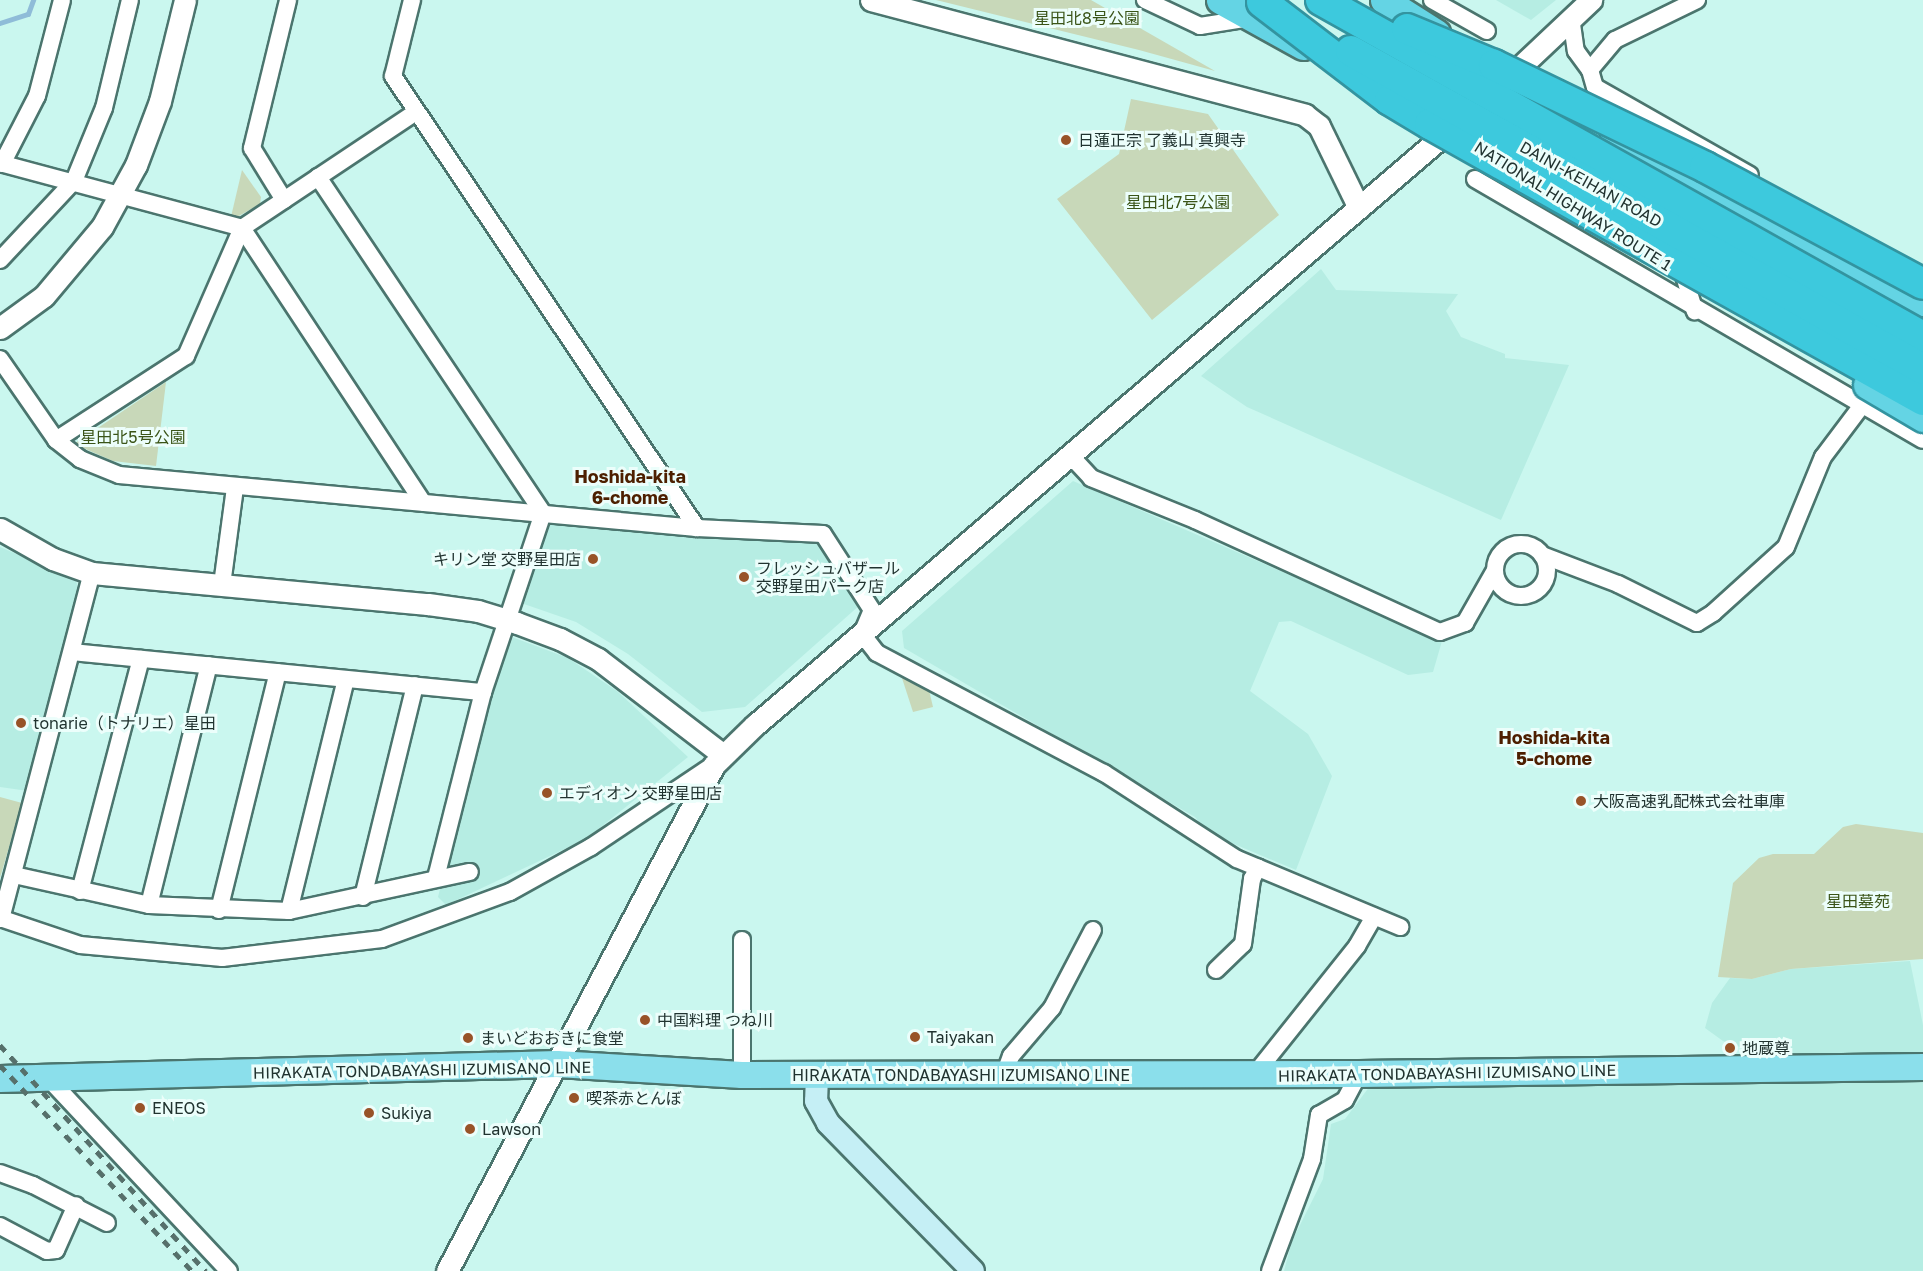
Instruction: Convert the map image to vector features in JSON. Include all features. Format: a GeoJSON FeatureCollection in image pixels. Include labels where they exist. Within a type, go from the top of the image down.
{"type":"FeatureCollection","features":[{"type":"Feature","properties":{"kind":"highway","name":"NATIONAL HIGHWAY ROUTE 1"},"geometry":{"type":"LineString","coordinates":[[1220,0],[1258,6],[1684,276],[1923,418]]}},
{"type":"Feature","properties":{"kind":"highway","name":"DAINI-KEIHAN ROAD"},"geometry":{"type":"LineString","coordinates":[[1321,0],[1923,337]]}},
{"type":"Feature","properties":{"kind":"highway"},"geometry":{"type":"LineString","coordinates":[[1336,0],[1505,70],[1705,167],[1923,284]]}},
{"type":"Feature","properties":{"kind":"highway"},"geometry":{"type":"LineString","coordinates":[[1384,0],[1508,79],[1566,112],[1923,302]]}},
{"type":"Feature","properties":{"kind":"highway","name":"DAINI-KEIHAN ROAD"},"geometry":{"type":"LineString","coordinates":[[1258,6],[1923,369]]}},
{"type":"Feature","properties":{"kind":"highway"},"geometry":{"type":"LineString","coordinates":[[1258,6],[1390,100],[1430,124],[1923,400]]}},
{"type":"Feature","properties":{"kind":"main road","name":"HIRAKATA TONDABAYASHI IZUMISANO LINE"},"geometry":{"type":"LineString","coordinates":[[0,1079],[50,1080],[557,1064],[742,1075],[1359,1074],[1923,1067]]}},
{"type":"Feature","properties":{"kind":"main road"},"geometry":{"type":"LineString","coordinates":[[817,1075],[816,1101],[828,1123],[973,1271]]}},
{"type":"Feature","properties":{"kind":"street"},"geometry":{"type":"LineString","coordinates":[[62,0],[37,96],[1,164],[74,181],[242,228],[423,503]]}},
{"type":"Feature","properties":{"kind":"street"},"geometry":{"type":"LineString","coordinates":[[0,260],[74,181],[104,108],[130,0]]}},
{"type":"Feature","properties":{"kind":"street"},"geometry":{"type":"LineString","coordinates":[[0,328],[44,296],[102,227],[136,165],[160,101],[185,0]]}},
{"type":"Feature","properties":{"kind":"street"},"geometry":{"type":"LineString","coordinates":[[284,200],[252,148],[288,0]]}},
{"type":"Feature","properties":{"kind":"street"},"geometry":{"type":"LineString","coordinates":[[412,0],[393,76],[698,528]]}},
{"type":"Feature","properties":{"kind":"street"},"geometry":{"type":"LineString","coordinates":[[871,0],[1305,114],[1319,126],[1359,208]]}},
{"type":"Feature","properties":{"kind":"street"},"geometry":{"type":"LineString","coordinates":[[1145,0],[1200,26],[1258,6]]}},
{"type":"Feature","properties":{"kind":"street"},"geometry":{"type":"LineString","coordinates":[[1432,0],[1486,31]]}},
{"type":"Feature","properties":{"kind":"street"},"geometry":{"type":"LineString","coordinates":[[92,573],[1,919],[80,945],[222,958],[382,939],[510,892],[591,847],[718,760],[1069,454],[1452,128],[1508,79],[1591,0]]}},
{"type":"Feature","properties":{"kind":"street"},"geometry":{"type":"LineString","coordinates":[[1590,70],[1615,40],[1697,0]]}},
{"type":"Feature","properties":{"kind":"street"},"geometry":{"type":"LineString","coordinates":[[1571,18],[1576,51],[1590,70],[1595,87],[1923,273]]}},
{"type":"Feature","properties":{"kind":"street"},"geometry":{"type":"LineString","coordinates":[[56,440],[186,356],[242,228],[416,112]]}},
{"type":"Feature","properties":{"kind":"street"},"geometry":{"type":"LineString","coordinates":[[318,177],[543,513]]}},
{"type":"Feature","properties":{"kind":"street"},"geometry":{"type":"LineString","coordinates":[[1475,179],[1695,311],[1923,440]]}},
{"type":"Feature","properties":{"kind":"street"},"geometry":{"type":"LineString","coordinates":[[1684,276],[1695,311]]}},
{"type":"Feature","properties":{"kind":"street"},"geometry":{"type":"LineString","coordinates":[[1069,454],[1091,478],[1195,520],[1440,632],[1465,623],[1494,572],[1499,556],[1512,546],[1529,545],[1542,555],[1618,584],[1697,623],[1713,613],[1786,547],[1823,457],[1923,326]]}},
{"type":"Feature","properties":{"kind":"street"},"geometry":{"type":"LineString","coordinates":[[0,359],[56,440],[80,459],[119,475],[698,528],[823,534],[872,610],[862,634]]}},
{"type":"Feature","properties":{"kind":"street"},"geometry":{"type":"LineString","coordinates":[[222,585],[235,487]]}},
{"type":"Feature","properties":{"kind":"street"},"geometry":{"type":"LineString","coordinates":[[436,878],[483,692],[543,513]]}},
{"type":"Feature","properties":{"kind":"street"},"geometry":{"type":"LineString","coordinates":[[0,529],[53,559],[92,573],[428,604],[506,619],[560,639],[598,659],[718,760]]}},
{"type":"Feature","properties":{"kind":"street"},"geometry":{"type":"LineString","coordinates":[[1494,572],[1508,593],[1533,593],[1545,581],[1542,555]]}},
{"type":"Feature","properties":{"kind":"street"},"geometry":{"type":"LineString","coordinates":[[862,634],[877,653],[1104,773],[1222,851],[1400,927]]}},
{"type":"Feature","properties":{"kind":"street"},"geometry":{"type":"LineString","coordinates":[[72,652],[483,692]]}},
{"type":"Feature","properties":{"kind":"street"},"geometry":{"type":"LineString","coordinates":[[80,891],[141,659]]}},
{"type":"Feature","properties":{"kind":"street"},"geometry":{"type":"LineString","coordinates":[[149,905],[209,665]]}},
{"type":"Feature","properties":{"kind":"street"},"geometry":{"type":"LineString","coordinates":[[219,910],[278,672]]}},
{"type":"Feature","properties":{"kind":"street"},"geometry":{"type":"LineString","coordinates":[[289,911],[346,679]]}},
{"type":"Feature","properties":{"kind":"street"},"geometry":{"type":"LineString","coordinates":[[363,897],[415,686]]}},
{"type":"Feature","properties":{"kind":"street"},"geometry":{"type":"LineString","coordinates":[[447,1271],[718,760]]}},
{"type":"Feature","properties":{"kind":"street"},"geometry":{"type":"LineString","coordinates":[[1216,970],[1243,944],[1252,879],[1258,867]]}},
{"type":"Feature","properties":{"kind":"street"},"geometry":{"type":"LineString","coordinates":[[14,875],[149,905],[219,910],[289,911],[363,897],[436,878],[470,872]]}},
{"type":"Feature","properties":{"kind":"street"},"geometry":{"type":"LineString","coordinates":[[1255,1074],[1358,946],[1374,916]]}},
{"type":"Feature","properties":{"kind":"street"},"geometry":{"type":"LineString","coordinates":[[1004,1075],[1011,1056],[1052,1008],[1093,930]]}},
{"type":"Feature","properties":{"kind":"street"},"geometry":{"type":"LineString","coordinates":[[742,940],[742,1075]]}},
{"type":"Feature","properties":{"kind":"street"},"geometry":{"type":"LineString","coordinates":[[1270,1271],[1312,1159],[1319,1115],[1345,1100],[1359,1074]]}},
{"type":"Feature","properties":{"kind":"street"},"geometry":{"type":"LineString","coordinates":[[50,1080],[229,1271]]}},
{"type":"Feature","properties":{"kind":"street"},"geometry":{"type":"LineString","coordinates":[[1,1175],[76,1205],[107,1223]]}},
{"type":"Feature","properties":{"kind":"street"},"geometry":{"type":"LineString","coordinates":[[0,1226],[47,1251],[56,1250],[76,1205]]}},
{"type":"Feature","properties":{"kind":"shaded area"},"geometry":{"type":"Polygon","coordinates":[[[1496,0],[1556,0],[1531,20],[1496,0]]]}},
{"type":"Feature","properties":{"kind":"shaded area"},"geometry":{"type":"Polygon","coordinates":[[[1321,269],[1336,290],[1458,294],[1446,311],[1461,337],[1505,354],[1505,358],[1569,365],[1501,520],[1247,407],[1201,376],[1321,269]]]}},
{"type":"Feature","properties":{"kind":"shaded area"},"geometry":{"type":"Polygon","coordinates":[[[1073,481],[1442,641],[1433,672],[1408,675],[1291,621],[1279,622],[1250,691],[1308,734],[1332,776],[1296,870],[1208,833],[1195,817],[904,648],[902,631],[1073,481]]]}},
{"type":"Feature","properties":{"kind":"shaded area"},"geometry":{"type":"Polygon","coordinates":[[[551,518],[821,539],[861,604],[745,707],[702,712],[628,654],[576,622],[524,604],[519,594],[543,527],[551,518]]]}},
{"type":"Feature","properties":{"kind":"shaded area"},"geometry":{"type":"Polygon","coordinates":[[[0,547],[75,579],[80,591],[28,791],[0,787],[0,547]]]}},
{"type":"Feature","properties":{"kind":"shaded area"},"geometry":{"type":"Polygon","coordinates":[[[512,637],[568,658],[617,691],[688,757],[586,839],[446,905],[438,897],[502,645],[512,637]]]}},
{"type":"Feature","properties":{"kind":"shaded area"},"geometry":{"type":"Polygon","coordinates":[[[1910,961],[1923,1025],[1923,1057],[1777,1060],[1723,1041],[1705,1028],[1712,1003],[1730,978],[1752,979],[1791,969],[1910,961]]]}},
{"type":"Feature","properties":{"kind":"shaded area"},"geometry":{"type":"Polygon","coordinates":[[[1923,1079],[1923,1271],[1284,1271],[1292,1241],[1323,1179],[1331,1124],[1345,1119],[1370,1086],[1923,1079]]]}},
{"type":"Feature","properties":{"kind":"green space","name":"星田北8号公園"},"geometry":{"type":"Polygon","coordinates":[[[936,0],[1091,0],[1215,71],[1139,50],[936,0]]]}},
{"type":"Feature","properties":{"kind":"green space","name":"星田北7号公園"},"geometry":{"type":"Polygon","coordinates":[[[1131,99],[1208,114],[1279,215],[1152,320],[1057,199],[1119,154],[1131,99]]]}},
{"type":"Feature","properties":{"kind":"green space"},"geometry":{"type":"Polygon","coordinates":[[[242,170],[261,197],[260,204],[230,221],[242,170]]]}},
{"type":"Feature","properties":{"kind":"green space","name":"星田北5号公園"},"geometry":{"type":"Polygon","coordinates":[[[166,382],[156,466],[113,461],[74,444],[166,382]]]}},
{"type":"Feature","properties":{"kind":"green space"},"geometry":{"type":"Polygon","coordinates":[[[901,675],[929,690],[933,707],[913,712],[901,675]]]}},
{"type":"Feature","properties":{"kind":"green space"},"geometry":{"type":"Polygon","coordinates":[[[0,797],[22,803],[0,878],[0,797]]]}},
{"type":"Feature","properties":{"kind":"green space","name":"星田墓苑"},"geometry":{"type":"Polygon","coordinates":[[[1856,824],[1923,833],[1923,959],[1791,969],[1752,979],[1718,977],[1733,883],[1759,858],[1773,854],[1814,854],[1843,827],[1856,824]]]}},
{"type":"Feature","properties":{"kind":"waterway"},"geometry":{"type":"LineString","coordinates":[[0,23],[28,14],[33,0]]}},
{"type":"Feature","properties":{"kind":"railway"},"geometry":{"type":"LineString","coordinates":[[0,1045],[206,1271]]}},
{"type":"Feature","properties":{"kind":"railway"},"geometry":{"type":"LineString","coordinates":[[0,1065],[192,1271]]}},
{"type":"Feature","properties":{"kind":"place","name":"日蓮正宗 了義山 真興寺"},"geometry":{"type":"Point","coordinates":[1066,140]}},
{"type":"Feature","properties":{"kind":"place","name":"キリン堂 交野星田店"},"geometry":{"type":"Point","coordinates":[593,559]}},
{"type":"Feature","properties":{"kind":"place","name":"フレッシュバザール 交野星田パーク店"},"geometry":{"type":"Point","coordinates":[744,577]}},
{"type":"Feature","properties":{"kind":"place","name":"tonarie（トナリエ）星田"},"geometry":{"type":"Point","coordinates":[21,723]}},
{"type":"Feature","properties":{"kind":"place","name":"エディオン 交野星田店"},"geometry":{"type":"Point","coordinates":[547,793]}},
{"type":"Feature","properties":{"kind":"place","name":"大阪高速乳配株式会社車庫"},"geometry":{"type":"Point","coordinates":[1581,801]}},
{"type":"Feature","properties":{"kind":"place","name":"中国料理 つね川"},"geometry":{"type":"Point","coordinates":[645,1020]}},
{"type":"Feature","properties":{"kind":"place","name":"Taiyakan"},"geometry":{"type":"Point","coordinates":[915,1037]}},
{"type":"Feature","properties":{"kind":"place","name":"まいどおおきに食堂"},"geometry":{"type":"Point","coordinates":[468,1038]}},
{"type":"Feature","properties":{"kind":"place","name":"地蔵尊"},"geometry":{"type":"Point","coordinates":[1730,1048]}},
{"type":"Feature","properties":{"kind":"place","name":"喫茶赤とんぼ"},"geometry":{"type":"Point","coordinates":[574,1098]}},
{"type":"Feature","properties":{"kind":"place","name":"ENEOS"},"geometry":{"type":"Point","coordinates":[140,1108]}},
{"type":"Feature","properties":{"kind":"place","name":"Sukiya"},"geometry":{"type":"Point","coordinates":[369,1113]}},
{"type":"Feature","properties":{"kind":"place","name":"Lawson"},"geometry":{"type":"Point","coordinates":[470,1129]}},
{"type":"Feature","properties":{"kind":"district","name":"Hoshida-kita 6-chome"},"geometry":{"type":"Point","coordinates":[630,487]}},
{"type":"Feature","properties":{"kind":"district","name":"Hoshida-kita 5-chome"},"geometry":{"type":"Point","coordinates":[1554,748]}}]}
